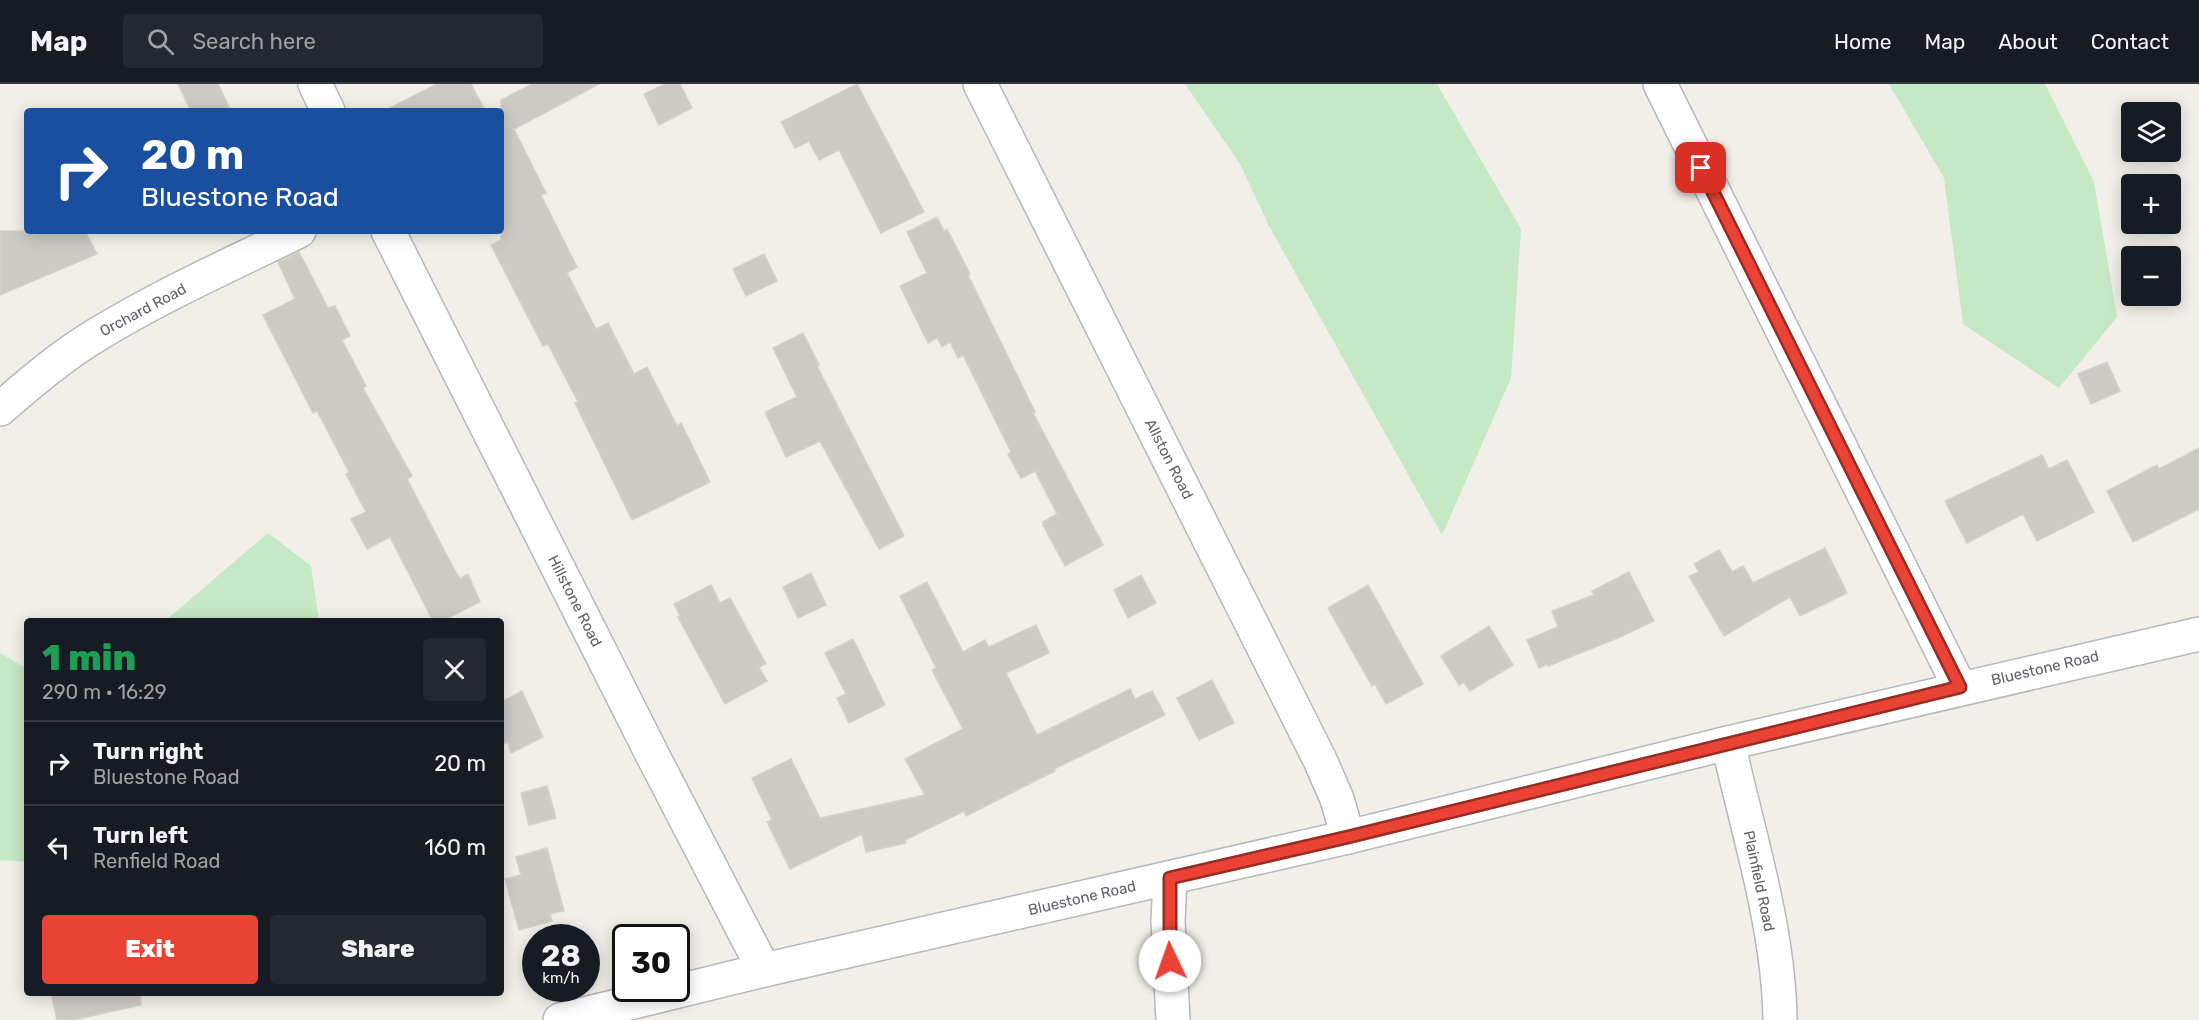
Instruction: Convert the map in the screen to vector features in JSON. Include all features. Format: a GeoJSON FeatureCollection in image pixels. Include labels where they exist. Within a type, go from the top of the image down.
{"type":"FeatureCollection","features":[{"type":"Feature","properties":{"kind":"street"},"geometry":{"type":"LineString","coordinates":[[315,84],[327,108]]}},
{"type":"Feature","properties":{"kind":"street","name":"Allston Road"},"geometry":{"type":"LineString","coordinates":[[980,84],[1320,760],[1337,799],[1348,837]]}},
{"type":"Feature","properties":{"kind":"street"},"geometry":{"type":"LineString","coordinates":[[1660,84],[1960,687]]}},
{"type":"Feature","properties":{"kind":"street","name":"Orchard Road"},"geometry":{"type":"LineString","coordinates":[[0,410],[51,366],[96,335],[293,234]]}},
{"type":"Feature","properties":{"kind":"street","name":"Hillstone Road"},"geometry":{"type":"LineString","coordinates":[[390,234],[652,756],[764,970]]}},
{"type":"Feature","properties":{"kind":"street","name":"Bluestone Road"},"geometry":{"type":"LineString","coordinates":[[565,1019],[764,970],[1348,837],[1960,687],[2199,634]]}},
{"type":"Feature","properties":{"kind":"street","name":"Plainfield Road"},"geometry":{"type":"LineString","coordinates":[[1728,743],[1766,910],[1777,976],[1780,1020]]}},
{"type":"Feature","properties":{"kind":"street"},"geometry":{"type":"LineString","coordinates":[[1170,878],[1168,921],[1173,1020]]}},
{"type":"Feature","properties":{"kind":"green space"},"geometry":{"type":"Polygon","coordinates":[[[1185,84],[1437,84],[1521,229],[1511,378],[1442,535],[1269,226],[1240,164],[1185,84]]]}},
{"type":"Feature","properties":{"kind":"green space"},"geometry":{"type":"Polygon","coordinates":[[[1889,84],[2045,84],[2094,182],[2117,317],[2059,388],[1963,324],[1944,178],[1889,84]]]}},
{"type":"Feature","properties":{"kind":"green space"},"geometry":{"type":"Polygon","coordinates":[[[268,533],[311,566],[319,618],[169,618],[268,533]]]}},
{"type":"Feature","properties":{"kind":"green space"},"geometry":{"type":"Polygon","coordinates":[[[0,653],[24,667],[24,862],[0,860],[0,653]]]}},
{"type":"Feature","properties":{"kind":"building"},"geometry":{"type":"Polygon","coordinates":[[[178,84],[218,84],[230,108],[190,108],[178,84]]]}},
{"type":"Feature","properties":{"kind":"building"},"geometry":{"type":"Polygon","coordinates":[[[437,84],[471,84],[483,108],[390,108],[437,84]]]}},
{"type":"Feature","properties":{"kind":"building"},"geometry":{"type":"Polygon","coordinates":[[[532,84],[599,84],[514,129],[546,193],[541,195],[577,267],[567,273],[596,329],[608,323],[634,374],[647,367],[677,426],[681,423],[710,482],[632,520],[575,403],[578,402],[548,344],[543,346],[491,245],[501,240],[501,234],[504,234],[504,108],[501,108],[501,100],[532,84]]]}},
{"type":"Feature","properties":{"kind":"building"},"geometry":{"type":"Polygon","coordinates":[[[665,84],[680,84],[692,108],[659,125],[644,94],[665,84]]]}},
{"type":"Feature","properties":{"kind":"building"},"geometry":{"type":"Polygon","coordinates":[[[857,84],[924,212],[881,233],[839,150],[819,160],[809,141],[795,148],[781,122],[857,84]]]}},
{"type":"Feature","properties":{"kind":"building"},"geometry":{"type":"Polygon","coordinates":[[[937,217],[944,231],[947,229],[970,274],[968,275],[1035,412],[1033,413],[1103,545],[1065,566],[1043,525],[1043,522],[1057,514],[1035,471],[1021,478],[1008,454],[1011,452],[963,355],[958,358],[950,342],[942,347],[937,338],[928,343],[900,286],[927,273],[907,232],[937,217]]]}},
{"type":"Feature","properties":{"kind":"building"},"geometry":{"type":"Polygon","coordinates":[[[0,231],[24,231],[24,234],[87,234],[97,254],[0,295],[0,231]]]}},
{"type":"Feature","properties":{"kind":"building"},"geometry":{"type":"Polygon","coordinates":[[[299,252],[328,308],[335,306],[350,336],[342,340],[366,386],[363,388],[412,476],[407,479],[454,569],[460,579],[468,574],[480,602],[448,618],[431,618],[390,537],[367,549],[351,519],[366,512],[346,474],[349,472],[317,411],[313,413],[263,315],[295,299],[278,262],[299,252]]]}},
{"type":"Feature","properties":{"kind":"building"},"geometry":{"type":"Polygon","coordinates":[[[764,254],[777,281],[746,296],[733,269],[764,254]]]}},
{"type":"Feature","properties":{"kind":"building"},"geometry":{"type":"Polygon","coordinates":[[[803,333],[819,365],[817,366],[904,536],[879,549],[820,441],[786,457],[765,412],[797,397],[773,348],[803,333]]]}},
{"type":"Feature","properties":{"kind":"building"},"geometry":{"type":"Polygon","coordinates":[[[2107,362],[2120,391],[2091,404],[2078,374],[2107,362]]]}},
{"type":"Feature","properties":{"kind":"building"},"geometry":{"type":"Polygon","coordinates":[[[2199,448],[2199,509],[2133,542],[2107,491],[2157,465],[2159,469],[2199,448]]]}},
{"type":"Feature","properties":{"kind":"building"},"geometry":{"type":"Polygon","coordinates":[[[2042,455],[2049,469],[2067,460],[2094,512],[2037,541],[2023,514],[1967,543],[1945,501],[2042,455]]]}},
{"type":"Feature","properties":{"kind":"building"},"geometry":{"type":"Polygon","coordinates":[[[1825,548],[1847,593],[1800,616],[1790,597],[1724,636],[1689,576],[1699,572],[1694,564],[1719,550],[1732,572],[1743,566],[1753,583],[1825,548]]]}},
{"type":"Feature","properties":{"kind":"building"},"geometry":{"type":"Polygon","coordinates":[[[1629,572],[1654,621],[1620,637],[1539,668],[1527,640],[1558,627],[1552,611],[1594,595],[1592,591],[1629,572]]]}},
{"type":"Feature","properties":{"kind":"building"},"geometry":{"type":"Polygon","coordinates":[[[811,573],[826,605],[798,618],[783,587],[811,573]]]}},
{"type":"Feature","properties":{"kind":"building"},"geometry":{"type":"Polygon","coordinates":[[[1141,575],[1156,603],[1128,618],[1114,590],[1141,575]]]}},
{"type":"Feature","properties":{"kind":"building"},"geometry":{"type":"Polygon","coordinates":[[[927,582],[963,652],[985,640],[989,647],[1036,625],[1049,653],[1006,673],[1037,735],[1130,689],[1135,699],[1152,691],[1165,715],[1054,769],[1055,771],[966,816],[964,811],[905,840],[906,843],[866,852],[862,834],[790,869],[767,822],[772,820],[752,778],[791,759],[820,818],[925,795],[905,759],[963,729],[932,670],[936,668],[900,596],[927,582]]]}},
{"type":"Feature","properties":{"kind":"building"},"geometry":{"type":"Polygon","coordinates":[[[711,585],[720,603],[730,598],[766,664],[759,667],[767,681],[725,704],[678,617],[680,616],[674,604],[711,585]]]}},
{"type":"Feature","properties":{"kind":"building"},"geometry":{"type":"Polygon","coordinates":[[[1368,585],[1423,684],[1386,704],[1375,684],[1372,686],[1328,608],[1368,585]]]}},
{"type":"Feature","properties":{"kind":"building"},"geometry":{"type":"Polygon","coordinates":[[[1489,626],[1513,665],[1470,691],[1464,682],[1459,685],[1441,656],[1489,626]]]}},
{"type":"Feature","properties":{"kind":"building"},"geometry":{"type":"Polygon","coordinates":[[[853,639],[885,705],[849,723],[837,698],[846,694],[825,653],[853,639]]]}},
{"type":"Feature","properties":{"kind":"building"},"geometry":{"type":"Polygon","coordinates":[[[1212,680],[1234,723],[1199,740],[1177,698],[1212,680]]]}},
{"type":"Feature","properties":{"kind":"building"},"geometry":{"type":"Polygon","coordinates":[[[522,691],[543,737],[511,753],[508,742],[504,744],[504,700],[522,691]]]}},
{"type":"Feature","properties":{"kind":"building"},"geometry":{"type":"Polygon","coordinates":[[[547,786],[556,818],[529,825],[521,793],[547,786]]]}},
{"type":"Feature","properties":{"kind":"building"},"geometry":{"type":"Polygon","coordinates":[[[547,848],[564,911],[550,914],[552,921],[541,924],[522,924],[522,929],[519,930],[505,879],[521,875],[516,857],[547,848]]]}},
{"type":"Feature","properties":{"kind":"building"},"geometry":{"type":"Polygon","coordinates":[[[52,996],[140,996],[141,1005],[73,1020],[57,1020],[52,996]]]}},
{"type":"Feature","properties":{"kind":"route"},"geometry":{"type":"LineString","coordinates":[[1170,961],[1168,921],[1170,878],[1348,837],[1960,687],[1701,168]]}}]}
